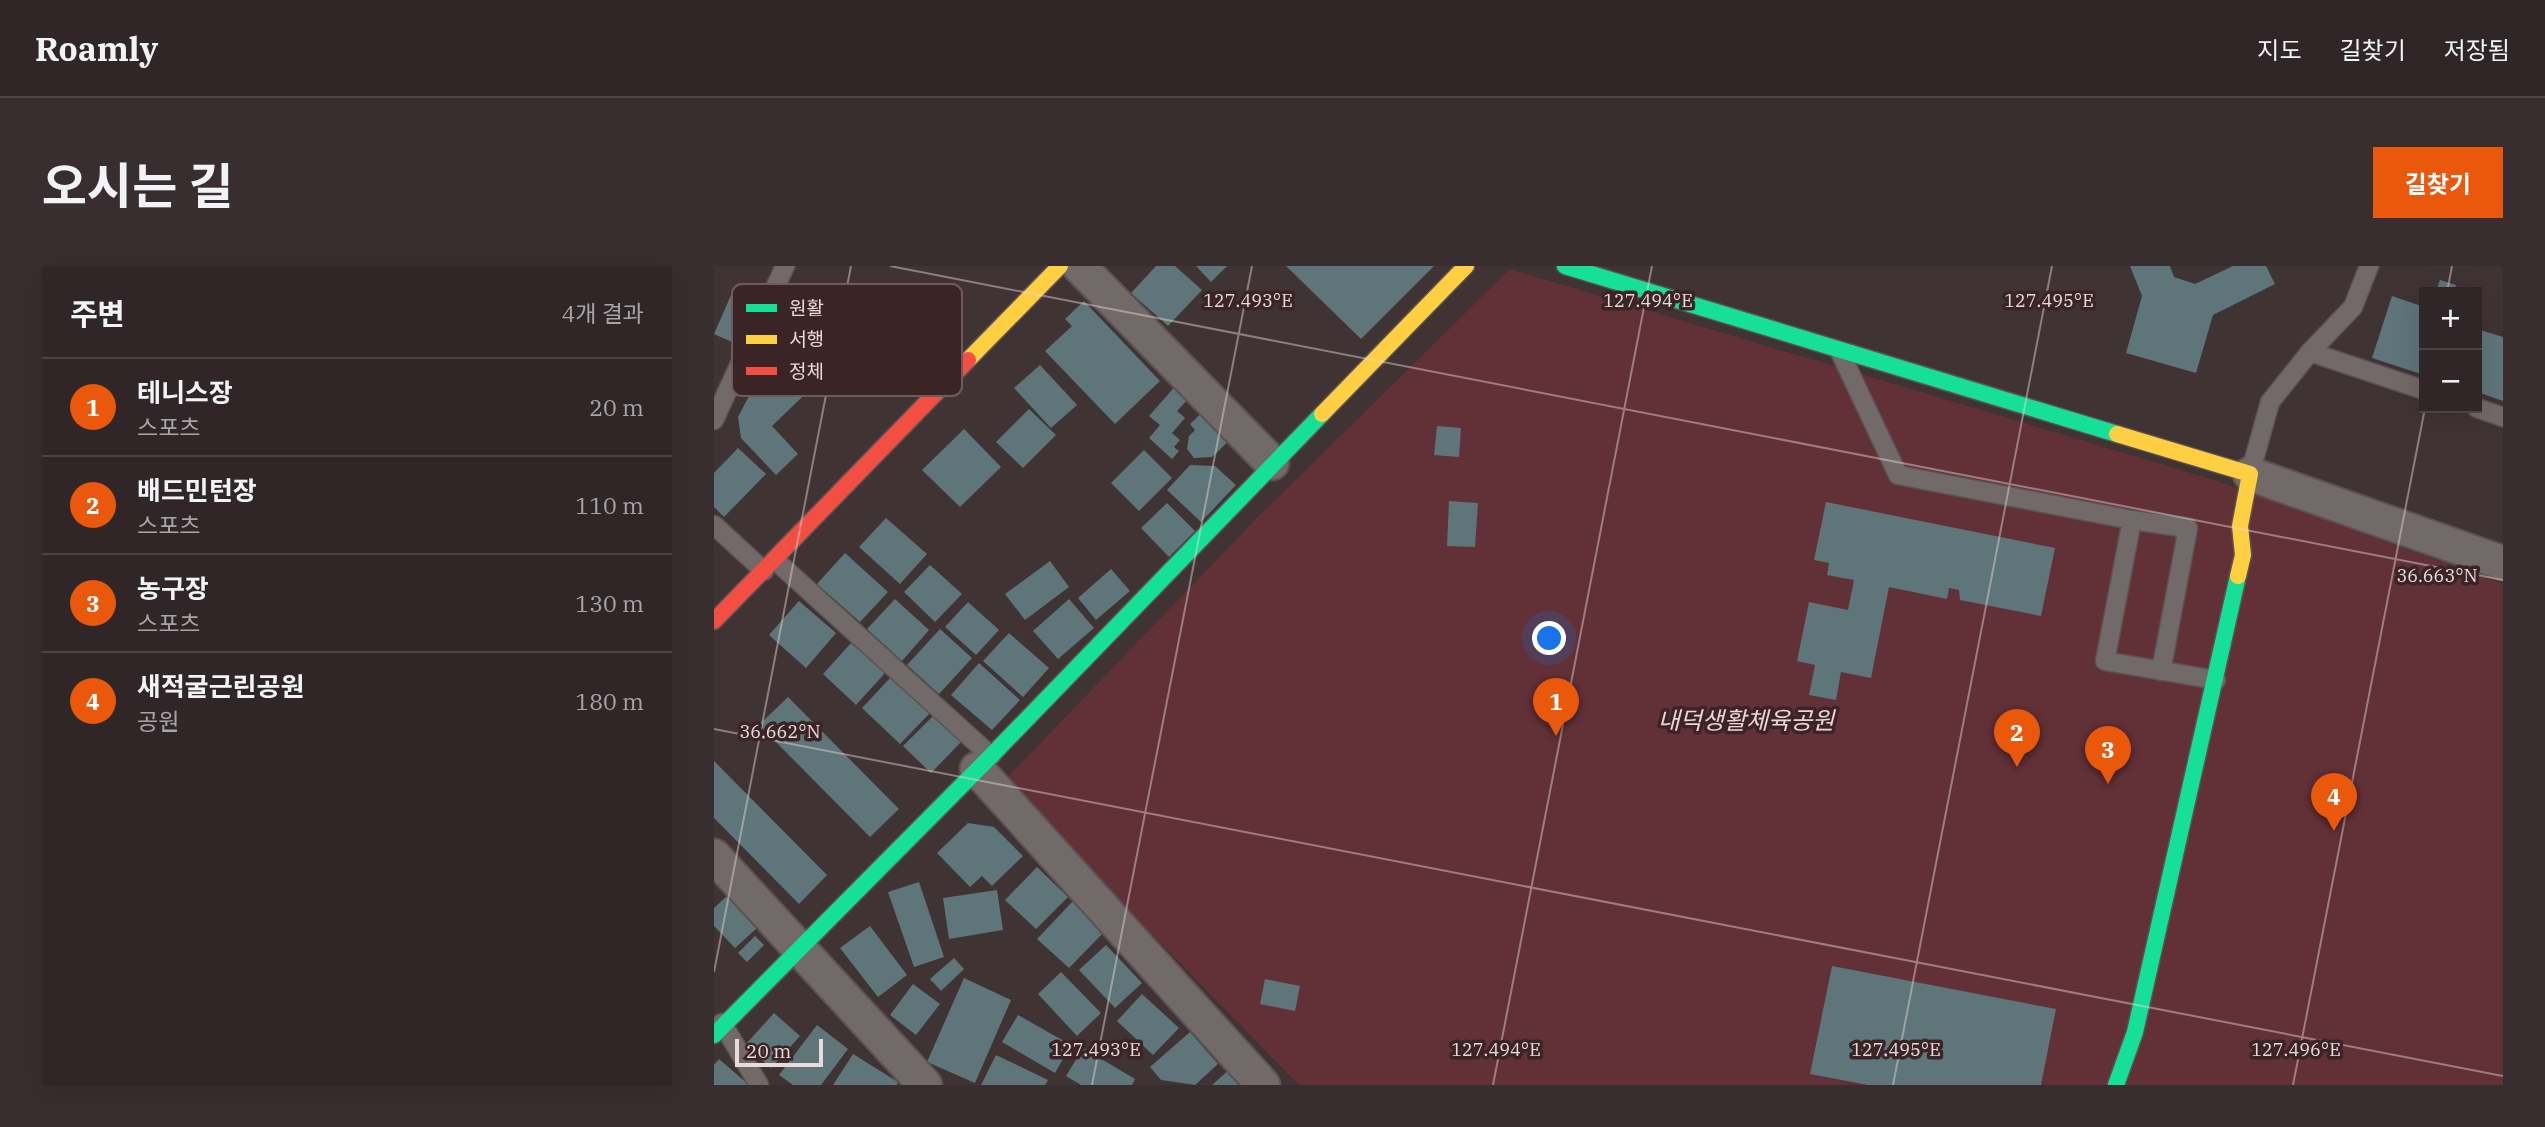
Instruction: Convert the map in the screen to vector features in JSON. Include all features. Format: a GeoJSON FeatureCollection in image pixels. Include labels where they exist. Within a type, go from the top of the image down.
{"type":"FeatureCollection","features":[{"type":"Feature","properties":{"kind":"street"},"geometry":{"type":"LineString","coordinates":[[962,367],[1060,266]]}},
{"type":"Feature","properties":{"kind":"street"},"geometry":{"type":"LineString","coordinates":[[1079,266],[1272,463]]}},
{"type":"Feature","properties":{"kind":"street"},"geometry":{"type":"LineString","coordinates":[[717,1025],[799,949],[984,762],[1466,266]]}},
{"type":"Feature","properties":{"kind":"street"},"geometry":{"type":"LineString","coordinates":[[1565,266],[2250,474],[2503,563]]}},
{"type":"Feature","properties":{"kind":"street"},"geometry":{"type":"LineString","coordinates":[[714,621],[933,396]]}},
{"type":"Feature","properties":{"kind":"street"},"geometry":{"type":"LineString","coordinates":[[2116,1085],[2135,1032],[2216,680],[2243,555],[2240,526],[2250,474]]}},
{"type":"Feature","properties":{"kind":"street"},"geometry":{"type":"LineString","coordinates":[[984,762],[1263,1085]]}},
{"type":"Feature","properties":{"kind":"street"},"geometry":{"type":"LineString","coordinates":[[714,856],[925,1085]]}},
{"type":"Feature","properties":{"kind":"lane"},"geometry":{"type":"LineString","coordinates":[[777,284],[785,266]]}},
{"type":"Feature","properties":{"kind":"lane"},"geometry":{"type":"LineString","coordinates":[[2250,474],[2270,402],[2310,352],[2353,307],[2369,266]]}},
{"type":"Feature","properties":{"kind":"lane"},"geometry":{"type":"LineString","coordinates":[[1839,349],[1898,475],[2132,520],[2188,528],[2161,671]]}},
{"type":"Feature","properties":{"kind":"lane"},"geometry":{"type":"LineString","coordinates":[[2310,352],[2419,388]]}},
{"type":"Feature","properties":{"kind":"lane"},"geometry":{"type":"LineString","coordinates":[[714,420],[732,381]]}},
{"type":"Feature","properties":{"kind":"lane"},"geometry":{"type":"LineString","coordinates":[[2482,410],[2503,416]]}},
{"type":"Feature","properties":{"kind":"lane"},"geometry":{"type":"LineString","coordinates":[[2132,520],[2105,661],[2216,680]]}},
{"type":"Feature","properties":{"kind":"lane"},"geometry":{"type":"LineString","coordinates":[[714,525],[769,565],[984,762]]}},
{"type":"Feature","properties":{"kind":"lane"},"geometry":{"type":"LineString","coordinates":[[717,1025],[759,1085]]}},
{"type":"Feature","properties":{"kind":"green space","name":"내덕생활체육공원"},"geometry":{"type":"Polygon","coordinates":[[[1510,269],[2214,480],[2503,584],[2503,1085],[1299,1085],[1003,782],[1258,517],[1510,269]]]}},
{"type":"Feature","properties":{"kind":"building"},"geometry":{"type":"Polygon","coordinates":[[[1156,266],[1175,266],[1202,290],[1168,326],[1131,293],[1156,266]]]}},
{"type":"Feature","properties":{"kind":"building"},"geometry":{"type":"Polygon","coordinates":[[[1196,266],[1227,266],[1211,282],[1196,266]]]}},
{"type":"Feature","properties":{"kind":"building"},"geometry":{"type":"Polygon","coordinates":[[[1286,266],[1434,266],[1361,339],[1286,266]]]}},
{"type":"Feature","properties":{"kind":"building"},"geometry":{"type":"Polygon","coordinates":[[[2130,266],[2170,266],[2174,277],[2195,284],[2233,266],[2266,266],[2275,284],[2213,315],[2196,373],[2126,353],[2142,296],[2130,266]]]}},
{"type":"Feature","properties":{"kind":"building"},"geometry":{"type":"Polygon","coordinates":[[[2440,280],[2456,285],[2455,287],[2438,287],[2440,280]]]}},
{"type":"Feature","properties":{"kind":"building"},"geometry":{"type":"Polygon","coordinates":[[[732,293],[732,342],[714,334],[732,293]]]}},
{"type":"Feature","properties":{"kind":"building"},"geometry":{"type":"Polygon","coordinates":[[[2392,296],[2419,305],[2419,373],[2372,358],[2392,296]]]}},
{"type":"Feature","properties":{"kind":"building"},"geometry":{"type":"Polygon","coordinates":[[[1084,301],[1160,381],[1115,424],[1045,351],[1072,326],[1065,319],[1084,301]]]}},
{"type":"Feature","properties":{"kind":"building"},"geometry":{"type":"Polygon","coordinates":[[[2482,331],[2503,337],[2503,401],[2482,394],[2482,331]]]}},
{"type":"Feature","properties":{"kind":"building"},"geometry":{"type":"Polygon","coordinates":[[[1040,365],[1077,405],[1051,428],[1014,388],[1040,365]]]}},
{"type":"Feature","properties":{"kind":"building"},"geometry":{"type":"Polygon","coordinates":[[[1178,383],[1192,395],[1177,411],[1185,418],[1172,433],[1180,440],[1174,447],[1179,451],[1172,459],[1149,438],[1160,425],[1149,416],[1178,383]]]}},
{"type":"Feature","properties":{"kind":"building"},"geometry":{"type":"Polygon","coordinates":[[[749,396],[803,396],[772,426],[798,454],[776,475],[741,438],[738,417],[749,396]]]}},
{"type":"Feature","properties":{"kind":"building"},"geometry":{"type":"Polygon","coordinates":[[[1207,408],[1234,436],[1212,457],[1194,458],[1187,449],[1189,436],[1195,430],[1190,424],[1207,408]]]}},
{"type":"Feature","properties":{"kind":"building"},"geometry":{"type":"Polygon","coordinates":[[[1029,409],[1056,435],[1023,468],[996,442],[1029,409]]]}},
{"type":"Feature","properties":{"kind":"building"},"geometry":{"type":"Polygon","coordinates":[[[1437,426],[1461,428],[1459,457],[1434,455],[1437,426]]]}},
{"type":"Feature","properties":{"kind":"building"},"geometry":{"type":"Polygon","coordinates":[[[964,429],[1001,467],[960,507],[922,470],[964,429]]]}},
{"type":"Feature","properties":{"kind":"building"},"geometry":{"type":"Polygon","coordinates":[[[738,448],[766,474],[724,517],[714,507],[714,473],[738,448]]]}},
{"type":"Feature","properties":{"kind":"building"},"geometry":{"type":"Polygon","coordinates":[[[1144,450],[1172,478],[1139,511],[1111,483],[1144,450]]]}},
{"type":"Feature","properties":{"kind":"building"},"geometry":{"type":"Polygon","coordinates":[[[1190,465],[1215,466],[1236,485],[1201,522],[1167,490],[1190,465]]]}},
{"type":"Feature","properties":{"kind":"building"},"geometry":{"type":"Polygon","coordinates":[[[1449,501],[1478,503],[1475,547],[1447,546],[1449,501]]]}},
{"type":"Feature","properties":{"kind":"building"},"geometry":{"type":"Polygon","coordinates":[[[1826,502],[2055,548],[2041,616],[1960,600],[1959,590],[1949,588],[1947,599],[1889,587],[1871,678],[1841,672],[1836,700],[1809,695],[1815,665],[1797,661],[1809,602],[1848,610],[1854,580],[1827,575],[1829,563],[1814,560],[1826,502]]]}},
{"type":"Feature","properties":{"kind":"building"},"geometry":{"type":"Polygon","coordinates":[[[1167,503],[1195,531],[1169,557],[1141,528],[1167,503]]]}},
{"type":"Feature","properties":{"kind":"building"},"geometry":{"type":"Polygon","coordinates":[[[886,518],[927,554],[900,584],[859,547],[886,518]]]}},
{"type":"Feature","properties":{"kind":"building"},"geometry":{"type":"Polygon","coordinates":[[[845,553],[888,592],[860,622],[817,584],[845,553]]]}},
{"type":"Feature","properties":{"kind":"building"},"geometry":{"type":"Polygon","coordinates":[[[1050,561],[1069,587],[1025,620],[1005,594],[1050,561]]]}},
{"type":"Feature","properties":{"kind":"building"},"geometry":{"type":"Polygon","coordinates":[[[930,565],[962,594],[935,622],[904,592],[930,565]]]}},
{"type":"Feature","properties":{"kind":"building"},"geometry":{"type":"Polygon","coordinates":[[[1111,569],[1130,591],[1096,620],[1078,598],[1111,569]]]}},
{"type":"Feature","properties":{"kind":"building"},"geometry":{"type":"Polygon","coordinates":[[[895,599],[929,630],[902,661],[867,629],[895,599]]]}},
{"type":"Feature","properties":{"kind":"building"},"geometry":{"type":"Polygon","coordinates":[[[1069,599],[1094,628],[1058,659],[1033,631],[1069,599]]]}},
{"type":"Feature","properties":{"kind":"building"},"geometry":{"type":"Polygon","coordinates":[[[799,601],[836,633],[806,668],[769,635],[799,601]]]}},
{"type":"Feature","properties":{"kind":"building"},"geometry":{"type":"Polygon","coordinates":[[[968,602],[999,630],[976,655],[945,627],[968,602]]]}},
{"type":"Feature","properties":{"kind":"building"},"geometry":{"type":"Polygon","coordinates":[[[940,629],[972,658],[939,694],[907,665],[940,629]]]}},
{"type":"Feature","properties":{"kind":"building"},"geometry":{"type":"Polygon","coordinates":[[[1009,633],[1049,668],[1023,697],[983,661],[1009,633]]]}},
{"type":"Feature","properties":{"kind":"building"},"geometry":{"type":"Polygon","coordinates":[[[851,643],[885,673],[856,705],[823,674],[851,643]]]}},
{"type":"Feature","properties":{"kind":"building"},"geometry":{"type":"Polygon","coordinates":[[[979,663],[1020,700],[992,730],[951,695],[979,663]]]}},
{"type":"Feature","properties":{"kind":"building"},"geometry":{"type":"Polygon","coordinates":[[[892,676],[930,713],[900,744],[862,708],[892,676]]]}},
{"type":"Feature","properties":{"kind":"building"},"geometry":{"type":"Polygon","coordinates":[[[788,697],[899,809],[870,837],[759,725],[788,697]]]}},
{"type":"Feature","properties":{"kind":"building"},"geometry":{"type":"Polygon","coordinates":[[[935,714],[962,741],[931,773],[903,746],[935,714]]]}},
{"type":"Feature","properties":{"kind":"building"},"geometry":{"type":"Polygon","coordinates":[[[714,761],[827,875],[799,904],[714,818],[714,761]]]}},
{"type":"Feature","properties":{"kind":"building"},"geometry":{"type":"Polygon","coordinates":[[[968,823],[994,827],[1023,856],[992,886],[982,876],[970,887],[937,853],[968,823]]]}},
{"type":"Feature","properties":{"kind":"building"},"geometry":{"type":"Polygon","coordinates":[[[1037,867],[1068,897],[1036,929],[1005,900],[1037,867]]]}},
{"type":"Feature","properties":{"kind":"building"},"geometry":{"type":"Polygon","coordinates":[[[919,882],[944,957],[914,967],[888,892],[919,882]]]}},
{"type":"Feature","properties":{"kind":"building"},"geometry":{"type":"Polygon","coordinates":[[[997,890],[1003,930],[949,939],[943,898],[997,890]]]}},
{"type":"Feature","properties":{"kind":"building"},"geometry":{"type":"Polygon","coordinates":[[[727,896],[757,928],[735,948],[714,926],[714,908],[727,896]]]}},
{"type":"Feature","properties":{"kind":"building"},"geometry":{"type":"Polygon","coordinates":[[[1074,900],[1106,930],[1069,968],[1037,939],[1074,900]]]}},
{"type":"Feature","properties":{"kind":"building"},"geometry":{"type":"Polygon","coordinates":[[[870,926],[907,975],[878,997],[840,948],[870,926]]]}},
{"type":"Feature","properties":{"kind":"building"},"geometry":{"type":"Polygon","coordinates":[[[755,936],[764,945],[747,962],[738,953],[755,936]]]}},
{"type":"Feature","properties":{"kind":"building"},"geometry":{"type":"Polygon","coordinates":[[[1106,945],[1142,983],[1115,1008],[1079,970],[1106,945]]]}},
{"type":"Feature","properties":{"kind":"building"},"geometry":{"type":"Polygon","coordinates":[[[954,958],[964,969],[941,991],[930,979],[954,958]]]}},
{"type":"Feature","properties":{"kind":"building"},"geometry":{"type":"Polygon","coordinates":[[[1832,966],[2056,1009],[2041,1085],[1868,1085],[1810,1074],[1832,966]]]}},
{"type":"Feature","properties":{"kind":"building"},"geometry":{"type":"Polygon","coordinates":[[[1061,972],[1101,1013],[1077,1036],[1038,994],[1061,972]]]}},
{"type":"Feature","properties":{"kind":"building"},"geometry":{"type":"Polygon","coordinates":[[[964,978],[1011,1000],[975,1083],[927,1062],[964,978]]]}},
{"type":"Feature","properties":{"kind":"building"},"geometry":{"type":"Polygon","coordinates":[[[1265,979],[1300,986],[1295,1011],[1260,1004],[1265,979]]]}},
{"type":"Feature","properties":{"kind":"building"},"geometry":{"type":"Polygon","coordinates":[[[913,984],[940,1004],[916,1035],[890,1015],[913,984]]]}},
{"type":"Feature","properties":{"kind":"building"},"geometry":{"type":"Polygon","coordinates":[[[1142,994],[1179,1028],[1153,1055],[1117,1021],[1142,994]]]}},
{"type":"Feature","properties":{"kind":"building"},"geometry":{"type":"Polygon","coordinates":[[[774,1013],[800,1036],[771,1068],[745,1045],[774,1013]]]}},
{"type":"Feature","properties":{"kind":"building"},"geometry":{"type":"Polygon","coordinates":[[[1018,1015],[1071,1045],[1055,1073],[1002,1042],[1018,1015]]]}},
{"type":"Feature","properties":{"kind":"building"},"geometry":{"type":"Polygon","coordinates":[[[817,1025],[848,1049],[821,1085],[793,1085],[779,1075],[817,1025]]]}},
{"type":"Feature","properties":{"kind":"building"},"geometry":{"type":"Polygon","coordinates":[[[1190,1032],[1218,1064],[1195,1085],[1161,1080],[1150,1067],[1190,1032]]]}},
{"type":"Feature","properties":{"kind":"building"},"geometry":{"type":"Polygon","coordinates":[[[1083,1048],[1135,1079],[1132,1085],[1081,1085],[1066,1076],[1083,1048]]]}},
{"type":"Feature","properties":{"kind":"building"},"geometry":{"type":"Polygon","coordinates":[[[853,1054],[898,1082],[897,1085],[833,1085],[853,1054]]]}},
{"type":"Feature","properties":{"kind":"building"},"geometry":{"type":"Polygon","coordinates":[[[996,1055],[1048,1080],[1045,1085],[981,1085],[996,1055]]]}},
{"type":"Feature","properties":{"kind":"building"},"geometry":{"type":"Polygon","coordinates":[[[719,1059],[749,1085],[714,1085],[714,1065],[719,1059]]]}},
{"type":"Feature","properties":{"kind":"building"},"geometry":{"type":"Polygon","coordinates":[[[1231,1068],[1247,1085],[1212,1085],[1231,1068]]]}},
{"type":"Feature","properties":{"kind":"traffic: fast"},"geometry":{"type":"LineString","coordinates":[[1565,266],[2117,434]]}},
{"type":"Feature","properties":{"kind":"traffic: fast"},"geometry":{"type":"LineString","coordinates":[[714,1035],[991,756],[1322,414]]}},
{"type":"Feature","properties":{"kind":"traffic: fast"},"geometry":{"type":"LineString","coordinates":[[2116,1085],[2135,1032],[2238,576]]}},
{"type":"Feature","properties":{"kind":"traffic: slow"},"geometry":{"type":"LineString","coordinates":[[968,360],[1060,266]]}},
{"type":"Feature","properties":{"kind":"traffic: slow"},"geometry":{"type":"LineString","coordinates":[[1322,414],[1466,266]]}},
{"type":"Feature","properties":{"kind":"traffic: slow"},"geometry":{"type":"LineString","coordinates":[[2117,434],[2250,474],[2240,526],[2243,555],[2238,576]]}},
{"type":"Feature","properties":{"kind":"traffic: jam"},"geometry":{"type":"LineString","coordinates":[[962,366],[968,360]]}},
{"type":"Feature","properties":{"kind":"traffic: jam"},"geometry":{"type":"LineString","coordinates":[[714,621],[933,396]]}},
{"type":"Feature","properties":{"kind":"place","name":"테니스장"},"geometry":{"type":"Point","coordinates":[1556,736]}},
{"type":"Feature","properties":{"kind":"place","name":"배드민턴장"},"geometry":{"type":"Point","coordinates":[2017,767]}},
{"type":"Feature","properties":{"kind":"place","name":"농구장"},"geometry":{"type":"Point","coordinates":[2108,784]}},
{"type":"Feature","properties":{"kind":"place","name":"새적굴근린공원"},"geometry":{"type":"Point","coordinates":[2334,831]}}]}
